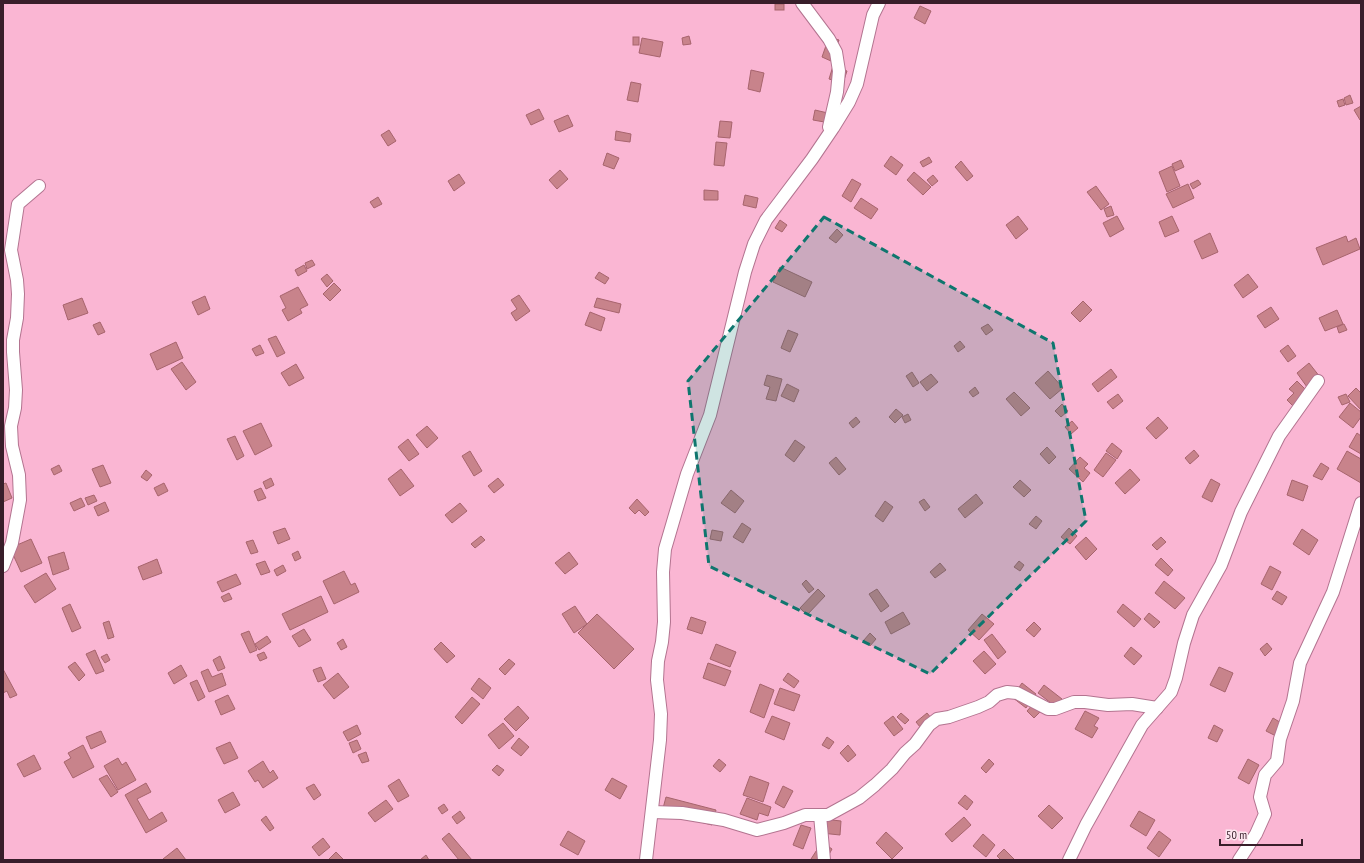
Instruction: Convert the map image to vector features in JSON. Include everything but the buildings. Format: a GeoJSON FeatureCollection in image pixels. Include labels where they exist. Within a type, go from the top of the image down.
{"type":"FeatureCollection","features":[{"type":"Feature","properties":{"kind":"street"},"geometry":{"type":"LineString","coordinates":[[802,3],[829,39],[836,52],[839,71],[838,92],[833,113],[828,124],[829,134]]}},
{"type":"Feature","properties":{"kind":"street"},"geometry":{"type":"LineString","coordinates":[[646,860],[660,740],[661,714],[657,680],[658,661],[664,622],[663,572],[665,549],[687,474],[710,415],[745,272],[754,244],[766,220],[829,134],[849,102],[857,84],[873,15],[879,3]]}},
{"type":"Feature","properties":{"kind":"street"},"geometry":{"type":"LineString","coordinates":[[3,566],[12,543],[20,500],[19,475],[12,446],[11,426],[15,408],[16,390],[12,352],[17,318],[18,294],[17,280],[11,250],[18,204],[39,186]]}},
{"type":"Feature","properties":{"kind":"street"},"geometry":{"type":"LineString","coordinates":[[1069,860],[1086,825],[1142,725],[1170,692],[1176,678],[1184,643],[1194,615],[1221,565],[1241,512],[1279,436],[1318,381]]}},
{"type":"Feature","properties":{"kind":"street"},"geometry":{"type":"LineString","coordinates":[[1239,860],[1256,834],[1265,814],[1260,797],[1265,775],[1277,761],[1280,739],[1293,701],[1300,663],[1333,592],[1361,503]]}},
{"type":"Feature","properties":{"kind":"street"},"geometry":{"type":"LineString","coordinates":[[652,812],[682,813],[724,820],[757,830],[784,824],[805,815],[828,815],[859,798],[875,785],[915,744],[929,725],[937,719],[949,717],[978,707],[989,702],[997,695],[1002,693],[1017,693],[1048,709],[1074,702],[1108,705],[1132,704],[1157,708]]}},
{"type":"Feature","properties":{"kind":"street"},"geometry":{"type":"LineString","coordinates":[[820,815],[824,860]]}},
{"type":"Feature","properties":{"kind":"highlighted area"},"geometry":{"type":"Polygon","coordinates":[[[824,217],[1053,343],[1086,521],[930,674],[709,566],[688,381],[824,217]]]}}]}
